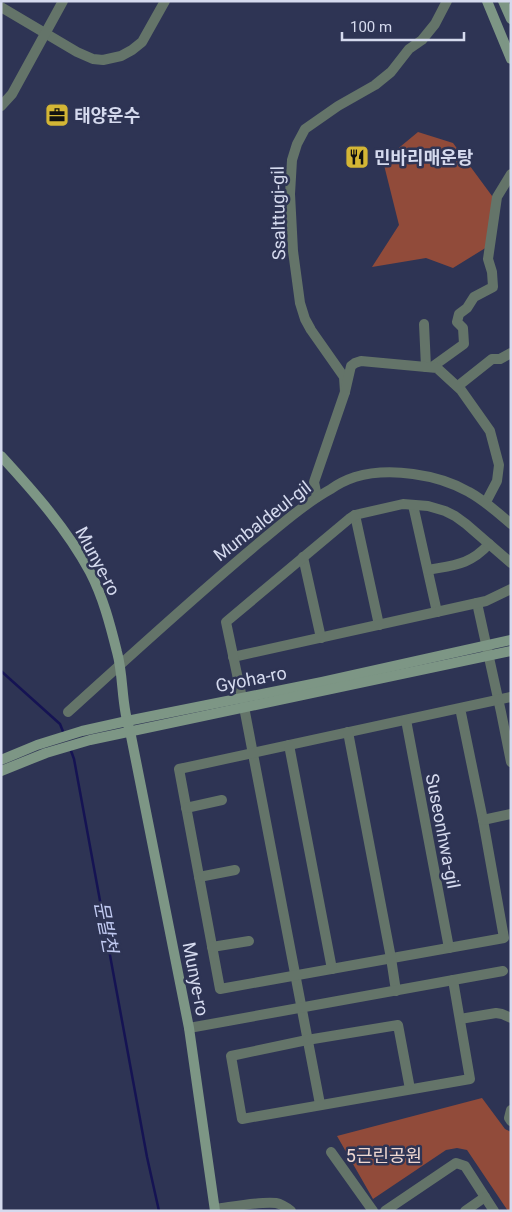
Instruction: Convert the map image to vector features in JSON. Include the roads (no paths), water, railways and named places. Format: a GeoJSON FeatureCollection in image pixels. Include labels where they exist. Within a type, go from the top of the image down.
{"type":"FeatureCollection","features":[{"type":"Feature","properties":{"kind":"street"},"geometry":{"type":"LineString","coordinates":[[1,106],[12,94],[63,1]]}},
{"type":"Feature","properties":{"kind":"street"},"geometry":{"type":"LineString","coordinates":[[1,7],[77,52],[93,59],[103,60],[112,59],[126,53],[142,42],[165,1]]}},
{"type":"Feature","properties":{"kind":"street","name":"Ssalttugi-gil"},"geometry":{"type":"LineString","coordinates":[[345,392],[344,377],[311,330],[300,303],[293,251],[290,194],[292,160],[297,144],[305,129],[391,72],[410,49],[422,40],[435,24],[448,1]]}},
{"type":"Feature","properties":{"kind":"street"},"geometry":{"type":"LineString","coordinates":[[487,1],[511,59]]}},
{"type":"Feature","properties":{"kind":"street"},"geometry":{"type":"LineString","coordinates":[[503,1],[511,19]]}},
{"type":"Feature","properties":{"kind":"street"},"geometry":{"type":"LineString","coordinates":[[429,367],[464,344],[463,328],[457,322],[459,314],[467,308],[474,297],[493,287],[492,272],[488,259],[498,197],[511,174]]}},
{"type":"Feature","properties":{"kind":"street"},"geometry":{"type":"LineString","coordinates":[[424,324],[429,367]]}},
{"type":"Feature","properties":{"kind":"street"},"geometry":{"type":"LineString","coordinates":[[458,386],[492,359],[500,359],[511,354]]}},
{"type":"Feature","properties":{"kind":"street"},"geometry":{"type":"LineString","coordinates":[[317,497],[314,482],[345,392],[351,366],[361,361],[437,368],[458,386],[490,430],[499,465],[497,481],[486,502]]}},
{"type":"Feature","properties":{"kind":"street","name":"Munye-ro"},"geometry":{"type":"LineString","coordinates":[[1,456],[65,531],[86,566],[102,600],[109,622],[120,665],[129,726],[189,1028],[215,1210]]}},
{"type":"Feature","properties":{"kind":"street","name":"Munbaldeul-gil"},"geometry":{"type":"LineString","coordinates":[[68,712],[225,571],[291,516],[317,497],[354,477],[376,473],[396,473],[429,477],[452,483],[486,502],[511,524]]}},
{"type":"Feature","properties":{"kind":"street"},"geometry":{"type":"LineString","coordinates":[[320,1104],[226,622],[355,515],[402,504],[428,506],[455,516],[511,563]]}},
{"type":"Feature","properties":{"kind":"street"},"geometry":{"type":"LineString","coordinates":[[413,504],[436,612]]}},
{"type":"Feature","properties":{"kind":"street"},"geometry":{"type":"LineString","coordinates":[[355,515],[379,625]]}},
{"type":"Feature","properties":{"kind":"street"},"geometry":{"type":"LineString","coordinates":[[428,570],[462,563],[482,552],[489,544]]}},
{"type":"Feature","properties":{"kind":"street"},"geometry":{"type":"LineString","coordinates":[[303,557],[321,638]]}},
{"type":"Feature","properties":{"kind":"street"},"geometry":{"type":"LineString","coordinates":[[233,657],[478,603],[511,589]]}},
{"type":"Feature","properties":{"kind":"street"},"geometry":{"type":"LineString","coordinates":[[478,603],[511,762]]}},
{"type":"Feature","properties":{"kind":"street","name":"Gyoha-ro"},"geometry":{"type":"LineString","coordinates":[[243,702],[322,682],[511,640]]}},
{"type":"Feature","properties":{"kind":"street","name":"Gyoha-ro"},"geometry":{"type":"LineString","coordinates":[[1,760],[52,740],[84,736],[243,702],[511,651]]}},
{"type":"Feature","properties":{"kind":"street"},"geometry":{"type":"LineString","coordinates":[[460,708],[504,938],[220,989],[179,769],[348,732],[511,697]]}},
{"type":"Feature","properties":{"kind":"street","name":"Suseonhwa-gil"},"geometry":{"type":"LineString","coordinates":[[406,720],[449,948]]}},
{"type":"Feature","properties":{"kind":"street"},"geometry":{"type":"LineString","coordinates":[[348,732],[396,991]]}},
{"type":"Feature","properties":{"kind":"street","name":"Gyoha-ro"},"geometry":{"type":"LineString","coordinates":[[1,771],[84,736]]}},
{"type":"Feature","properties":{"kind":"street"},"geometry":{"type":"LineString","coordinates":[[289,745],[332,969]]}},
{"type":"Feature","properties":{"kind":"street"},"geometry":{"type":"LineString","coordinates":[[186,808],[222,800]]}},
{"type":"Feature","properties":{"kind":"street"},"geometry":{"type":"LineString","coordinates":[[482,820],[511,814]]}},
{"type":"Feature","properties":{"kind":"street"},"geometry":{"type":"LineString","coordinates":[[199,877],[235,870]]}},
{"type":"Feature","properties":{"kind":"street"},"geometry":{"type":"LineString","coordinates":[[212,947],[249,941]]}},
{"type":"Feature","properties":{"kind":"street"},"geometry":{"type":"LineString","coordinates":[[189,1028],[508,970]]}},
{"type":"Feature","properties":{"kind":"street"},"geometry":{"type":"LineString","coordinates":[[410,1089],[398,1025],[307,1040],[230,1056],[242,1119],[470,1079],[453,980]]}},
{"type":"Feature","properties":{"kind":"street"},"geometry":{"type":"LineString","coordinates":[[460,1019],[496,1013],[511,1018]]}},
{"type":"Feature","properties":{"kind":"street"},"geometry":{"type":"LineString","coordinates":[[511,1110],[509,1118],[511,1121]]}},
{"type":"Feature","properties":{"kind":"street"},"geometry":{"type":"LineString","coordinates":[[331,1152],[373,1211]]}},
{"type":"Feature","properties":{"kind":"street"},"geometry":{"type":"LineString","coordinates":[[385,1211],[456,1163],[465,1166],[494,1211]]}},
{"type":"Feature","properties":{"kind":"street"},"geometry":{"type":"LineString","coordinates":[[465,1211],[485,1197]]}},
{"type":"Feature","properties":{"kind":"street"},"geometry":{"type":"LineString","coordinates":[[215,1210],[254,1208],[266,1203],[277,1203],[291,1211]]}},
{"type":"Feature","properties":{"kind":"waterway","name":"문발천"},"geometry":{"type":"LineString","coordinates":[[1,671],[60,724],[64,734]]}},
{"type":"Feature","properties":{"kind":"waterway","name":"문발천"},"geometry":{"type":"LineString","coordinates":[[70,748],[74,759],[147,1157],[159,1211]]}},
{"type":"Feature","properties":{"kind":"place","name":"태양운수"},"geometry":{"type":"Point","coordinates":[57,115]}},
{"type":"Feature","properties":{"kind":"place","name":"민바리매운탕"},"geometry":{"type":"Point","coordinates":[357,157]}},
{"type":"Feature","properties":{"kind":"park label","name":"5근린공원"},"geometry":{"type":"Point","coordinates":[384,1155]}}]}
